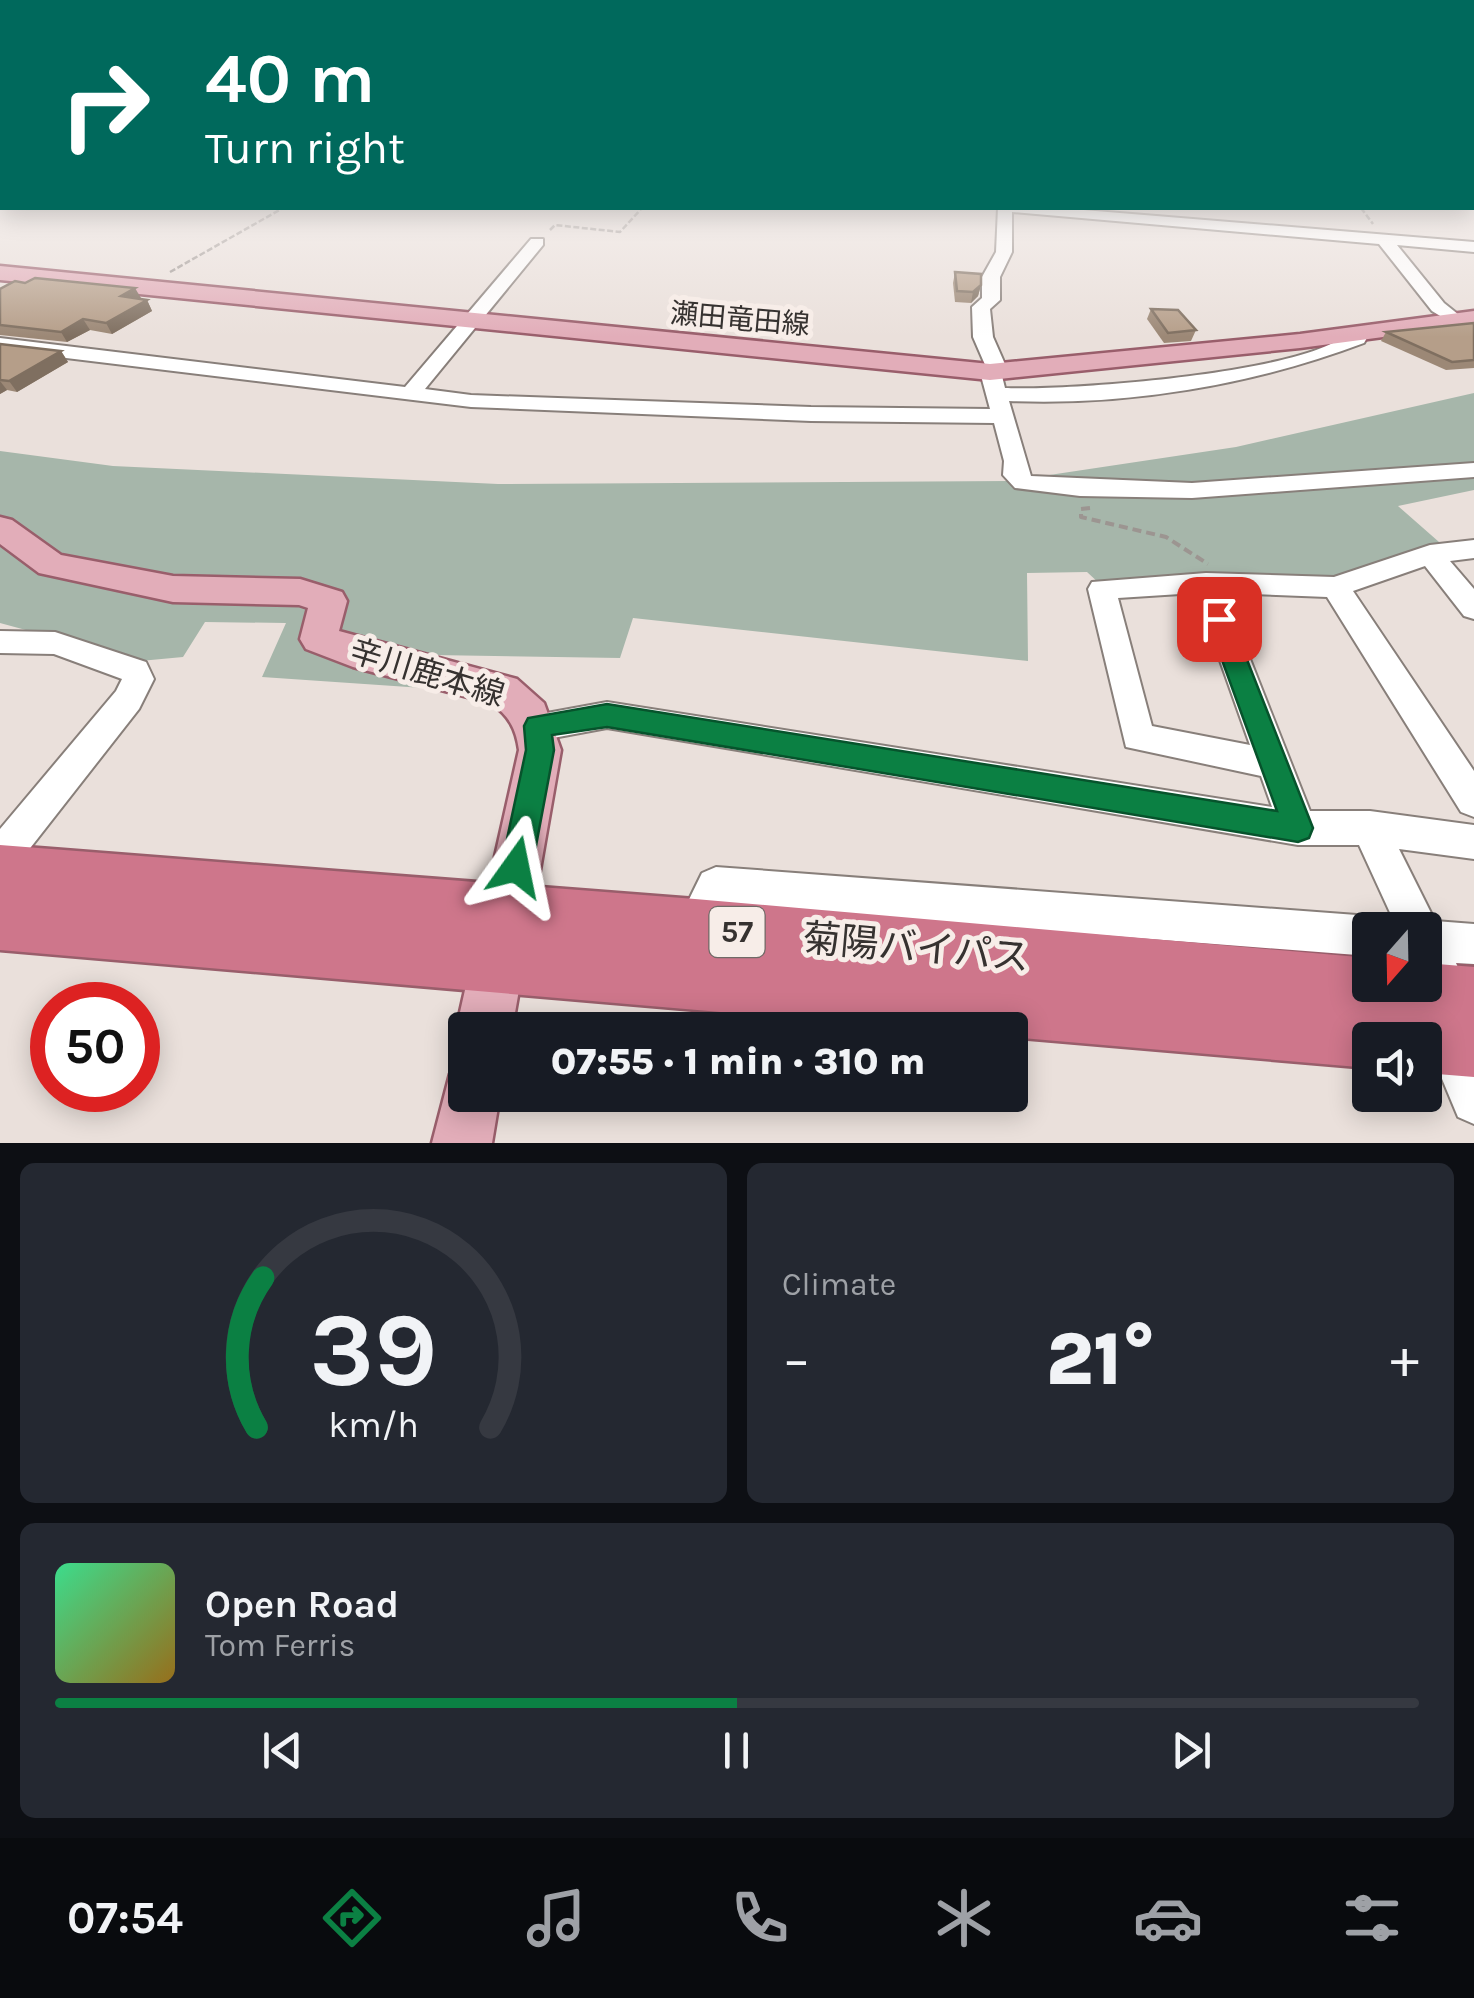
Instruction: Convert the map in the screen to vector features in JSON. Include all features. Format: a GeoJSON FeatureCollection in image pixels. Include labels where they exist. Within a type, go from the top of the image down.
{"type":"FeatureCollection","features":[{"type":"Feature","properties":{"kind":"highway","name":"菊陽バイパス"},"geometry":{"type":"LineString","coordinates":[[0,872],[502,939],[1448,1027]]}},
{"type":"Feature","properties":{"kind":"highway","name":"菊陽バイパス"},"geometry":{"type":"LineString","coordinates":[[0,921],[502,939],[695,928],[1448,1027]]}},
{"type":"Feature","properties":{"kind":"main road","name":"瀬田竜田線"},"geometry":{"type":"LineString","coordinates":[[0,273],[468,322],[996,388],[1465,318]]}},
{"type":"Feature","properties":{"kind":"main road","name":"辛川鹿本線"},"geometry":{"type":"LineString","coordinates":[[0,528],[51,565],[173,589],[300,592],[328,601],[319,640],[502,690],[523,703],[538,726],[540,750],[488,1012]]}},
{"type":"Feature","properties":{"kind":"main road"},"geometry":{"type":"LineString","coordinates":[[462,1143],[468,1112]]}},
{"type":"Feature","properties":{"kind":"street"},"geometry":{"type":"LineString","coordinates":[[1006,230],[1004,252],[990,276],[991,300],[981,307],[983,337],[1016,461],[1015,475],[1024,483],[1272,486],[1474,470]]}},
{"type":"Feature","properties":{"kind":"street"},"geometry":{"type":"LineString","coordinates":[[1270,230],[1474,248]]}},
{"type":"Feature","properties":{"kind":"street"},"geometry":{"type":"LineString","coordinates":[[1384,240],[1438,306],[1465,318]]}},
{"type":"Feature","properties":{"kind":"street"},"geometry":{"type":"LineString","coordinates":[[410,394],[536,242]]}},
{"type":"Feature","properties":{"kind":"street"},"geometry":{"type":"LineString","coordinates":[[0,344],[410,394],[565,406],[996,388]]}},
{"type":"Feature","properties":{"kind":"street"},"geometry":{"type":"LineString","coordinates":[[1273,764],[1138,738],[1102,589],[1215,583],[1334,587],[1430,554],[1474,549]]}},
{"type":"Feature","properties":{"kind":"street"},"geometry":{"type":"LineString","coordinates":[[1430,554],[1474,609]]}},
{"type":"Feature","properties":{"kind":"street"},"geometry":{"type":"LineString","coordinates":[[1215,583],[1273,764],[1298,828]]}},
{"type":"Feature","properties":{"kind":"street"},"geometry":{"type":"LineString","coordinates":[[1334,587],[1474,801]]}},
{"type":"Feature","properties":{"kind":"street"},"geometry":{"type":"LineString","coordinates":[[0,642],[55,644],[135,671],[138,679],[128,700],[0,857]]}},
{"type":"Feature","properties":{"kind":"street"},"geometry":{"type":"LineString","coordinates":[[538,726],[607,716],[1298,828],[1370,828],[1474,842]]}},
{"type":"Feature","properties":{"kind":"street"},"geometry":{"type":"LineString","coordinates":[[1370,828],[1410,912]]}},
{"type":"Feature","properties":{"kind":"street"},"geometry":{"type":"LineString","coordinates":[[695,928],[716,886],[1352,935]]}},
{"type":"Feature","properties":{"kind":"street"},"geometry":{"type":"LineString","coordinates":[[1442,942],[1474,944]]}},
{"type":"Feature","properties":{"kind":"street"},"geometry":{"type":"LineString","coordinates":[[1441,1002],[1474,1101]]}},
{"type":"Feature","properties":{"kind":"path"},"geometry":{"type":"LineString","coordinates":[[144,287],[244,230]]}},
{"type":"Feature","properties":{"kind":"path"},"geometry":{"type":"LineString","coordinates":[[536,242],[549,230]]}},
{"type":"Feature","properties":{"kind":"path"},"geometry":{"type":"LineString","coordinates":[[1097,507],[1081,508],[1081,517],[1177,541],[1198,552],[1215,583]]}},
{"type":"Feature","properties":{"kind":"green space"},"geometry":{"type":"Polygon","coordinates":[[[1474,393],[1474,490],[1398,506],[1447,549],[1330,582],[1101,585],[1087,572],[1027,573],[1028,661],[633,618],[620,658],[433,655],[423,688],[262,677],[286,623],[205,622],[183,657],[140,661],[0,623],[0,451],[113,466],[498,484],[1010,481],[1236,447],[1474,393]]]}},
{"type":"Feature","properties":{"kind":"building"},"geometry":{"type":"Polygon","coordinates":[[[955,272],[981,274],[981,285],[973,292],[957,291],[955,272]]]}},
{"type":"Feature","properties":{"kind":"building"},"geometry":{"type":"Polygon","coordinates":[[[35,278],[135,288],[121,296],[147,300],[106,323],[83,319],[61,332],[0,325],[0,289],[15,281],[25,283],[35,278]]]}},
{"type":"Feature","properties":{"kind":"building"},"geometry":{"type":"Polygon","coordinates":[[[1151,309],[1178,310],[1196,330],[1168,333],[1151,309]]]}},
{"type":"Feature","properties":{"kind":"building"},"geometry":{"type":"Polygon","coordinates":[[[1474,323],[1474,360],[1452,362],[1386,332],[1474,323]]]}},
{"type":"Feature","properties":{"kind":"building"},"geometry":{"type":"Polygon","coordinates":[[[0,344],[61,351],[9,381],[0,380],[0,344]]]}},
{"type":"Feature","properties":{"kind":"route"},"geometry":{"type":"LineString","coordinates":[[516,867],[540,750],[538,726],[607,716],[1298,828],[1219,619]]}}]}
